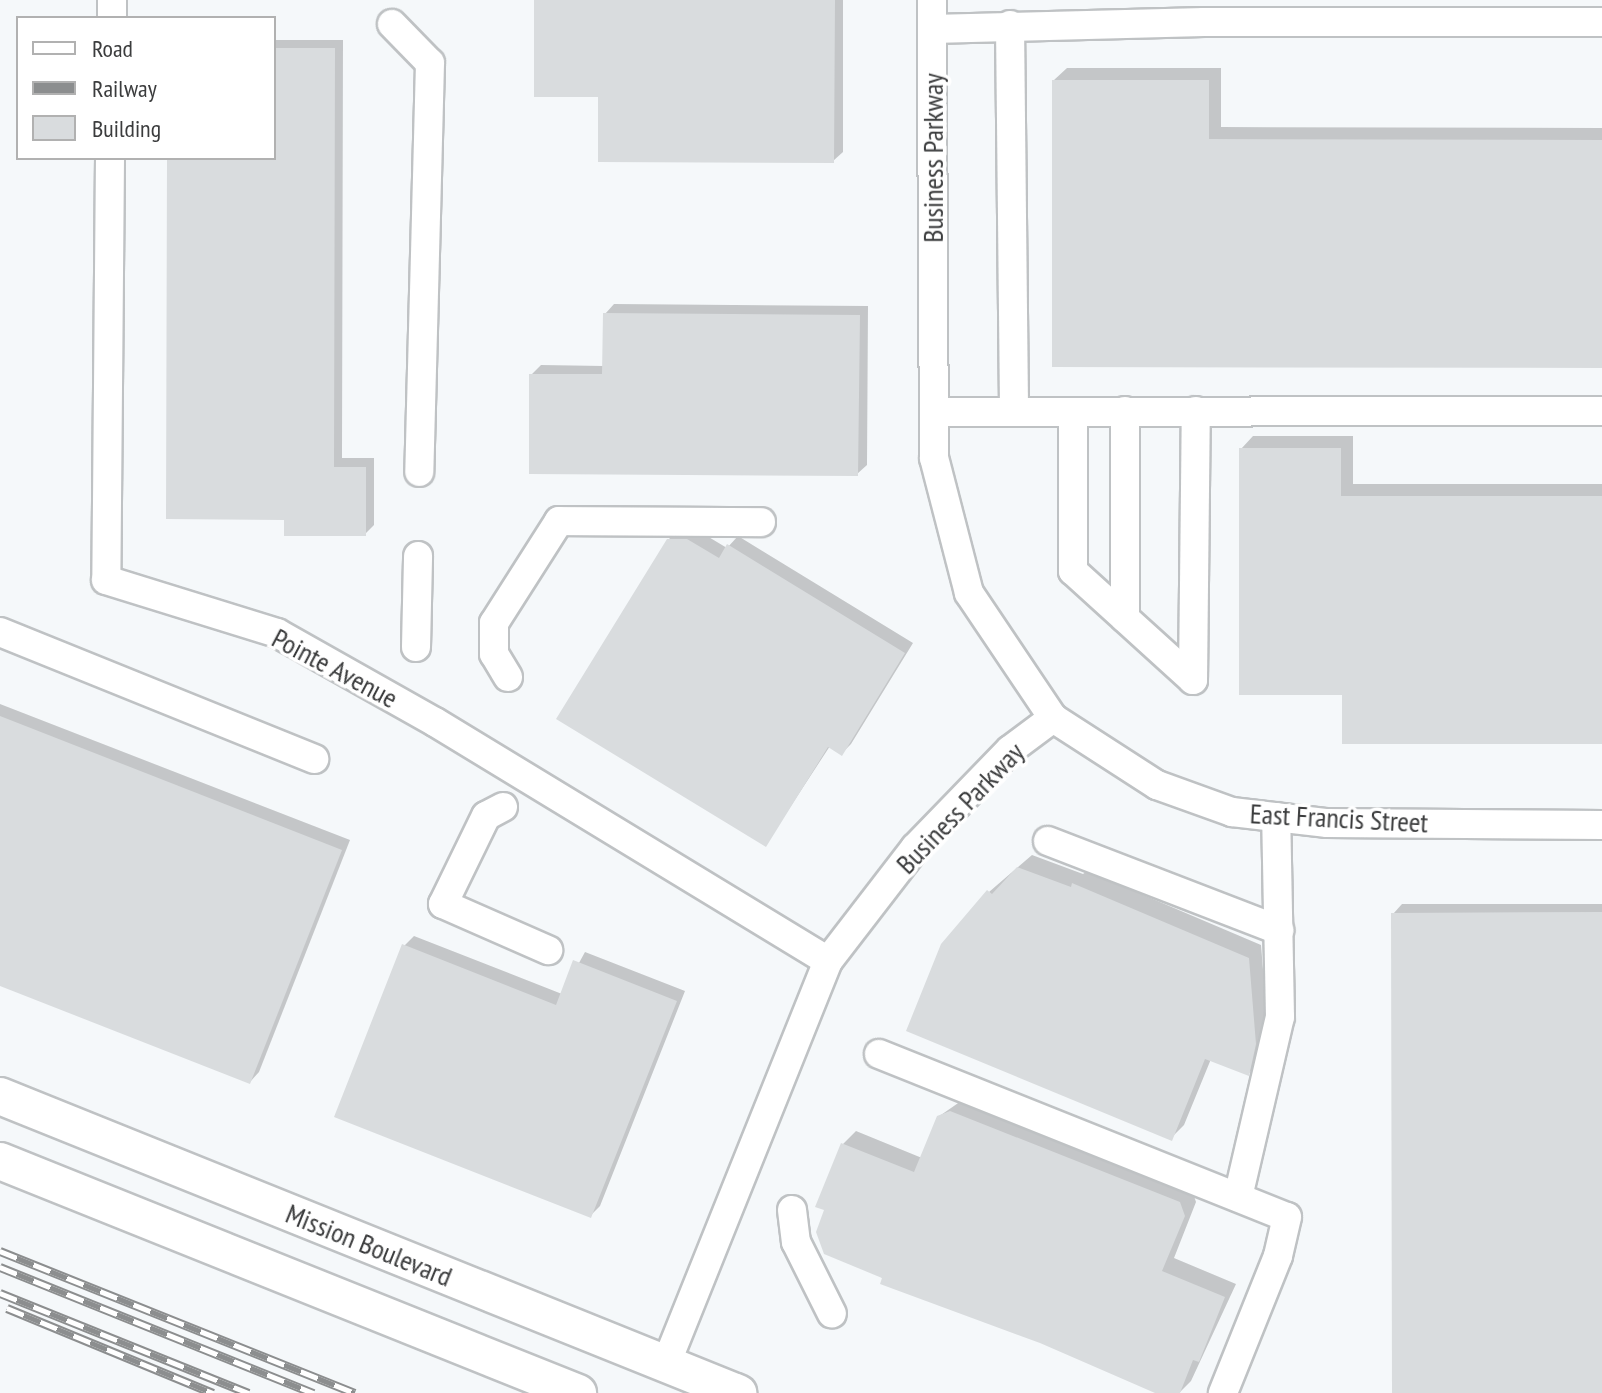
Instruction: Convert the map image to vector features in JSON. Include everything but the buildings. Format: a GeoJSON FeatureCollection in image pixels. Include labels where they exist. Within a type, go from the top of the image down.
{"type":"FeatureCollection","features":[{"type":"Feature","properties":{"kind":"main road","name":"Mission Boulevard"},"geometry":{"type":"LineString","coordinates":[[0,1096],[738,1393]]}},
{"type":"Feature","properties":{"kind":"main road"},"geometry":{"type":"LineString","coordinates":[[0,1161],[578,1393]]}},
{"type":"Feature","properties":{"kind":"street","name":"Business Parkway"},"geometry":{"type":"LineString","coordinates":[[666,1364],[828,961],[915,848],[1010,750],[1053,718],[969,593],[934,458],[932,0]]}},
{"type":"Feature","properties":{"kind":"street"},"geometry":{"type":"LineString","coordinates":[[932,29],[1010,25],[1602,22]]}},
{"type":"Feature","properties":{"kind":"street"},"geometry":{"type":"LineString","coordinates":[[392,24],[430,63],[419,472]]}},
{"type":"Feature","properties":{"kind":"street"},"geometry":{"type":"LineString","coordinates":[[1010,25],[1014,412]]}},
{"type":"Feature","properties":{"kind":"street","name":"Pointe Avenue"},"geometry":{"type":"LineString","coordinates":[[110,160],[106,580],[277,633],[435,722],[828,961]]}},
{"type":"Feature","properties":{"kind":"street"},"geometry":{"type":"LineString","coordinates":[[1125,411],[1125,618]]}},
{"type":"Feature","properties":{"kind":"street"},"geometry":{"type":"LineString","coordinates":[[1073,412],[1073,571],[1193,680],[1196,411]]}},
{"type":"Feature","properties":{"kind":"street"},"geometry":{"type":"LineString","coordinates":[[934,412],[1602,411]]}},
{"type":"Feature","properties":{"kind":"street"},"geometry":{"type":"LineString","coordinates":[[508,677],[494,654],[494,623],[559,521],[761,522]]}},
{"type":"Feature","properties":{"kind":"street"},"geometry":{"type":"LineString","coordinates":[[416,647],[418,556]]}},
{"type":"Feature","properties":{"kind":"street"},"geometry":{"type":"LineString","coordinates":[[0,632],[314,759]]}},
{"type":"Feature","properties":{"kind":"street","name":"East Francis Street"},"geometry":{"type":"LineString","coordinates":[[1053,718],[1157,785],[1232,812],[1327,823],[1602,825]]}},
{"type":"Feature","properties":{"kind":"street"},"geometry":{"type":"LineString","coordinates":[[503,807],[486,816],[443,904],[548,950]]}},
{"type":"Feature","properties":{"kind":"street"},"geometry":{"type":"LineString","coordinates":[[1238,1197],[1280,1017],[1276,817]]}},
{"type":"Feature","properties":{"kind":"street"},"geometry":{"type":"LineString","coordinates":[[1048,841],[1279,930]]}},
{"type":"Feature","properties":{"kind":"street"},"geometry":{"type":"LineString","coordinates":[[879,1054],[1287,1217],[1278,1256],[1223,1393]]}},
{"type":"Feature","properties":{"kind":"street"},"geometry":{"type":"LineString","coordinates":[[792,1210],[796,1242],[832,1314]]}},
{"type":"Feature","properties":{"kind":"railway"},"geometry":{"type":"LineString","coordinates":[[0,1251],[355,1393]]}},
{"type":"Feature","properties":{"kind":"railway"},"geometry":{"type":"LineString","coordinates":[[0,1267],[314,1393]]}},
{"type":"Feature","properties":{"kind":"railway"},"geometry":{"type":"LineString","coordinates":[[0,1293],[249,1393]]}},
{"type":"Feature","properties":{"kind":"railway"},"geometry":{"type":"LineString","coordinates":[[7,1308],[213,1393]]}}]}
